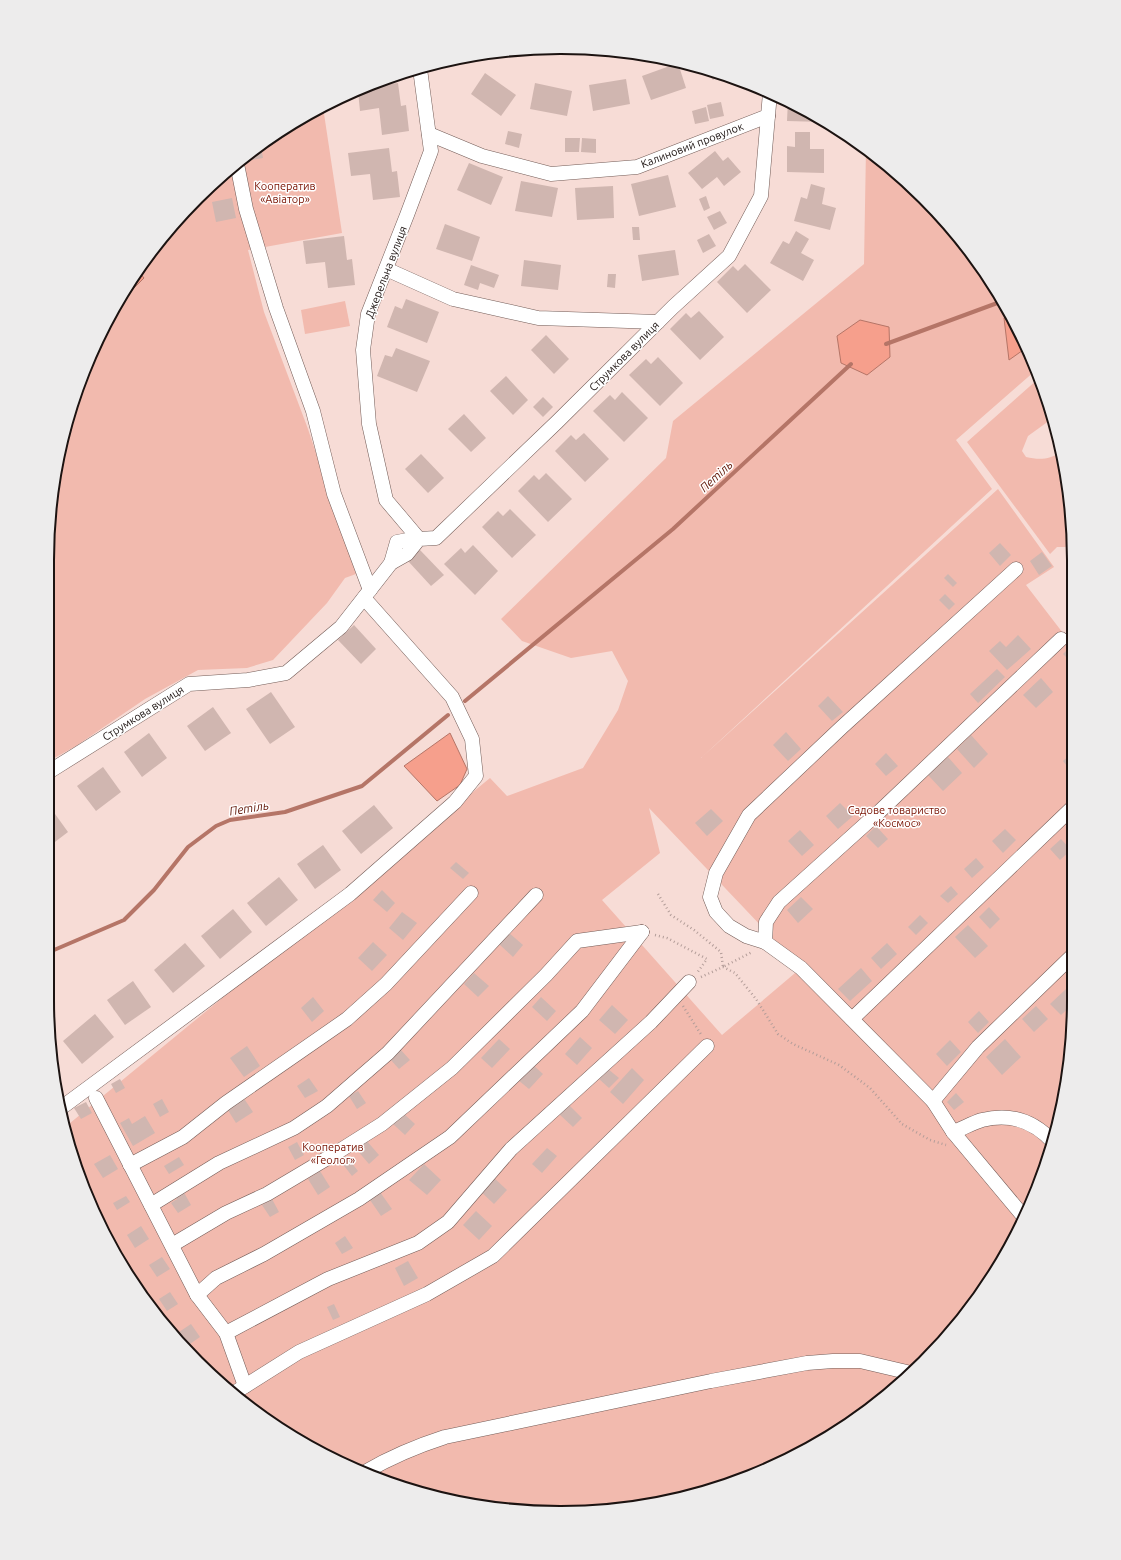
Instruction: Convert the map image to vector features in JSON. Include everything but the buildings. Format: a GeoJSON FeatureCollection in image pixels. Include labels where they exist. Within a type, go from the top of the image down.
{"type":"FeatureCollection","features":[{"type":"Feature","properties":{"kind":"street","name":"Джерельна вулиця"},"geometry":{"type":"LineString","coordinates":[[418,539],[386,500],[369,424],[363,350],[368,314],[431,151],[421,74]]}},
{"type":"Feature","properties":{"kind":"street","name":"Струмкова вулиця"},"geometry":{"type":"LineString","coordinates":[[54,769],[189,684],[248,680],[286,673],[341,627],[391,563],[407,554],[418,539],[436,538],[557,422],[658,322],[729,256],[760,196],[769,99]]}},
{"type":"Feature","properties":{"kind":"street","name":"Калиновий провулок"},"geometry":{"type":"LineString","coordinates":[[429,134],[482,156],[551,174],[637,167],[768,116]]}},
{"type":"Feature","properties":{"kind":"street"},"geometry":{"type":"LineString","coordinates":[[65,1105],[350,894],[455,802],[476,776],[472,739],[452,697],[367,594],[334,494],[313,411],[273,300],[246,209],[238,171]]}},
{"type":"Feature","properties":{"kind":"street"},"geometry":{"type":"LineString","coordinates":[[386,269],[453,298],[538,318],[658,322]]}},
{"type":"Feature","properties":{"kind":"street"},"geometry":{"type":"LineString","coordinates":[[1016,569],[842,727],[748,816],[716,873],[710,897],[716,912],[729,926],[746,936],[765,942],[801,968],[933,1101],[953,1132],[1020,1213]]}},
{"type":"Feature","properties":{"kind":"street"},"geometry":{"type":"LineString","coordinates":[[765,942],[766,922],[779,902],[880,811],[1061,638]]}},
{"type":"Feature","properties":{"kind":"street"},"geometry":{"type":"LineString","coordinates":[[852,1019],[1067,813]]}},
{"type":"Feature","properties":{"kind":"street"},"geometry":{"type":"LineString","coordinates":[[130,1165],[183,1137],[226,1103],[347,1019],[386,984],[471,893]]}},
{"type":"Feature","properties":{"kind":"street"},"geometry":{"type":"LineString","coordinates":[[151,1205],[219,1163],[294,1128],[327,1106],[388,1053],[536,895]]}},
{"type":"Feature","properties":{"kind":"street"},"geometry":{"type":"LineString","coordinates":[[172,1246],[226,1212],[267,1194],[382,1124],[452,1068],[546,975],[577,941],[642,932],[582,1011],[450,1136],[359,1199],[264,1254],[216,1278],[197,1295]]}},
{"type":"Feature","properties":{"kind":"street"},"geometry":{"type":"LineString","coordinates":[[933,1101],[978,1047],[1067,961]]}},
{"type":"Feature","properties":{"kind":"street"},"geometry":{"type":"LineString","coordinates":[[226,1332],[328,1279],[418,1243],[448,1222],[511,1148],[651,1022],[689,982]]}},
{"type":"Feature","properties":{"kind":"street"},"geometry":{"type":"LineString","coordinates":[[96,1098],[197,1295],[226,1332],[239,1390],[299,1352],[427,1294],[493,1256],[707,1046]]}},
{"type":"Feature","properties":{"kind":"street"},"geometry":{"type":"LineString","coordinates":[[953,1132],[982,1120],[1010,1117],[1030,1122],[1048,1136]]}},
{"type":"Feature","properties":{"kind":"street"},"geometry":{"type":"LineString","coordinates":[[371,1469],[411,1448],[445,1437],[703,1382],[807,1363],[860,1361],[904,1371]]}},
{"type":"Feature","properties":{"kind":"path"},"geometry":{"type":"LineString","coordinates":[[658,894],[671,916],[694,930],[721,952],[723,967]]}},
{"type":"Feature","properties":{"kind":"path"},"geometry":{"type":"LineString","coordinates":[[689,982],[723,967],[753,951],[765,942]]}},
{"type":"Feature","properties":{"kind":"path"},"geometry":{"type":"LineString","coordinates":[[723,967],[735,972],[756,999],[778,1034],[793,1044],[839,1064],[870,1088],[902,1124],[930,1140],[969,1152]]}},
{"type":"Feature","properties":{"kind":"green space","name":"Кооператив «Авіатор»"},"geometry":{"type":"Polygon","coordinates":[[[324,113],[342,233],[248,250],[264,312],[308,429],[356,574],[345,578],[327,603],[273,660],[247,668],[198,670],[145,699],[76,746],[54,758],[55,527],[58,494],[71,429],[93,367],[106,336],[139,279],[159,252],[202,202],[252,159],[279,139],[324,113]]]}},
{"type":"Feature","properties":{"kind":"green space"},"geometry":{"type":"Polygon","coordinates":[[[866,157],[919,202],[962,252],[982,279],[999,307],[1015,336],[1031,375],[956,440],[992,489],[701,758],[998,489],[1054,567],[1026,585],[1067,636],[1067,1000],[1063,1066],[1050,1131],[1040,1162],[1015,1224],[999,1253],[982,1281],[941,1333],[919,1358],[869,1401],[842,1421],[785,1454],[723,1479],[692,1489],[627,1502],[594,1505],[560,1506],[494,1502],[429,1489],[398,1479],[336,1454],[279,1421],[252,1401],[202,1358],[159,1308],[139,1281],[122,1253],[106,1224],[93,1193],[81,1162],[69,1124],[490,778],[507,796],[583,768],[618,710],[628,681],[612,651],[571,658],[522,641],[501,619],[666,458],[673,421],[864,264],[866,157]],[[649,808],[660,853],[602,900],[722,1035],[801,968],[649,808]]]}},
{"type":"Feature","properties":{"kind":"green space"},"geometry":{"type":"Polygon","coordinates":[[[345,301],[350,326],[305,334],[301,310],[345,301]]]}},
{"type":"Feature","properties":{"kind":"green space"},"geometry":{"type":"Polygon","coordinates":[[[1034,383],[1048,422],[1028,436],[1022,451],[1026,457],[1035,459],[1048,458],[1056,455],[1063,494],[1067,546],[1057,547],[1050,554],[967,442],[1034,383]]]}},
{"type":"Feature","properties":{"kind":"shaded area"},"geometry":{"type":"Polygon","coordinates":[[[142,275],[144,278],[133,289],[142,275]]]}},
{"type":"Feature","properties":{"kind":"shaded area"},"geometry":{"type":"Polygon","coordinates":[[[1004,318],[1015,336],[1021,351],[1009,360],[1004,318]]]}},
{"type":"Feature","properties":{"kind":"shaded area"},"geometry":{"type":"Polygon","coordinates":[[[860,320],[889,327],[890,357],[867,375],[841,363],[837,336],[860,320]]]}},
{"type":"Feature","properties":{"kind":"shaded area"},"geometry":{"type":"Polygon","coordinates":[[[450,733],[467,769],[460,785],[437,801],[404,766],[450,733]]]}},
{"type":"Feature","properties":{"kind":"waterway","name":"Петіль"},"geometry":{"type":"LineString","coordinates":[[886,344],[997,303]]}},
{"type":"Feature","properties":{"kind":"waterway","name":"Петіль"},"geometry":{"type":"LineString","coordinates":[[465,701],[673,529],[851,364]]}},
{"type":"Feature","properties":{"kind":"waterway","name":"Петіль"},"geometry":{"type":"LineString","coordinates":[[54,950],[124,920],[154,890],[188,847],[216,826],[230,820],[285,812],[362,786],[448,715]]}},
{"type":"Feature","properties":{"kind":"park label","name":"Садове товариство «Космос»"},"geometry":{"type":"Point","coordinates":[897,816]}},
{"type":"Feature","properties":{"kind":"park label","name":"Кооператив «Геолог»"},"geometry":{"type":"Point","coordinates":[333,1153]}}]}
